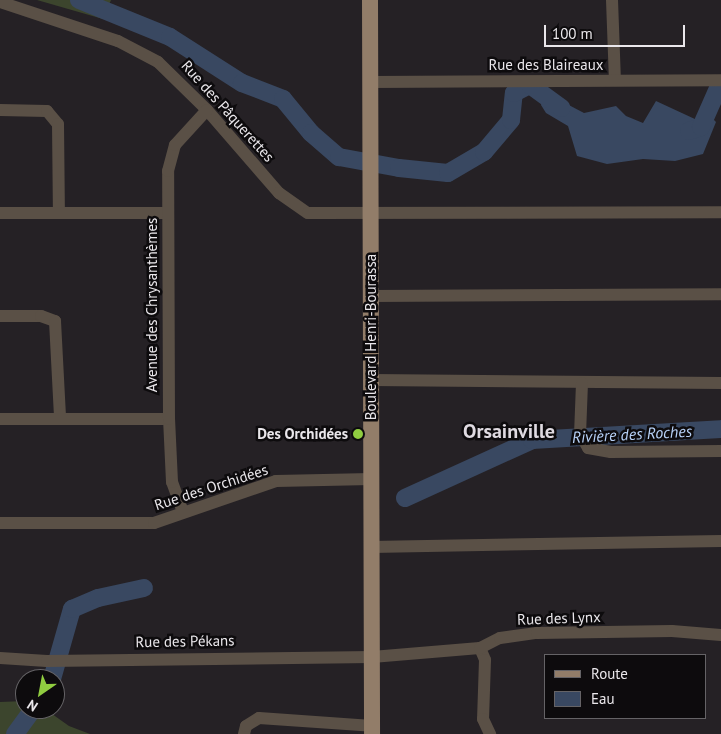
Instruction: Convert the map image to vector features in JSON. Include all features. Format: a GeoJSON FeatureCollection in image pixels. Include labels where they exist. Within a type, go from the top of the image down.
{"type":"FeatureCollection","features":[{"type":"Feature","properties":{"kind":"main road","name":"Boulevard Henri-Bourassa"},"geometry":{"type":"LineString","coordinates":[[370,0],[372,730]]}},
{"type":"Feature","properties":{"kind":"street"},"geometry":{"type":"LineString","coordinates":[[612,0],[615,80]]}},
{"type":"Feature","properties":{"kind":"street","name":"Rue des Pâquerettes"},"geometry":{"type":"LineString","coordinates":[[0,2],[141,52],[172,74],[208,110],[278,193],[302,210],[318,214],[371,212],[721,212]]}},
{"type":"Feature","properties":{"kind":"street","name":"Rue des Blaireaux"},"geometry":{"type":"LineString","coordinates":[[371,82],[721,80]]}},
{"type":"Feature","properties":{"kind":"street"},"geometry":{"type":"LineString","coordinates":[[0,110],[47,111],[58,124],[58,213]]}},
{"type":"Feature","properties":{"kind":"street","name":"Avenue des Chrysanthèmes"},"geometry":{"type":"LineString","coordinates":[[183,512],[172,482],[168,420],[168,213],[170,155],[185,130],[208,110]]}},
{"type":"Feature","properties":{"kind":"street"},"geometry":{"type":"LineString","coordinates":[[0,213],[168,213]]}},
{"type":"Feature","properties":{"kind":"street"},"geometry":{"type":"LineString","coordinates":[[371,296],[721,294]]}},
{"type":"Feature","properties":{"kind":"street"},"geometry":{"type":"LineString","coordinates":[[0,316],[41,316],[56,321],[60,418]]}},
{"type":"Feature","properties":{"kind":"street"},"geometry":{"type":"LineString","coordinates":[[371,380],[721,383]]}},
{"type":"Feature","properties":{"kind":"street"},"geometry":{"type":"LineString","coordinates":[[582,383],[582,438],[597,451],[721,450]]}},
{"type":"Feature","properties":{"kind":"street"},"geometry":{"type":"LineString","coordinates":[[0,419],[168,420]]}},
{"type":"Feature","properties":{"kind":"street","name":"Rue des Orchidées"},"geometry":{"type":"LineString","coordinates":[[0,523],[154,523],[276,481],[371,478]]}},
{"type":"Feature","properties":{"kind":"street"},"geometry":{"type":"LineString","coordinates":[[371,547],[721,541]]}},
{"type":"Feature","properties":{"kind":"street","name":"Rue des Lynx"},"geometry":{"type":"LineString","coordinates":[[372,657],[480,648],[500,638],[537,633],[672,631],[721,635]]}},
{"type":"Feature","properties":{"kind":"street"},"geometry":{"type":"LineString","coordinates":[[480,648],[485,660],[483,719],[490,734]]}},
{"type":"Feature","properties":{"kind":"street","name":"Rue des Pékans"},"geometry":{"type":"LineString","coordinates":[[0,658],[64,660],[372,657]]}},
{"type":"Feature","properties":{"kind":"street"},"geometry":{"type":"LineString","coordinates":[[244,734],[246,726],[259,718],[372,730]]}},
{"type":"Feature","properties":{"kind":"green space"},"geometry":{"type":"Polygon","coordinates":[[[37,0],[111,0],[103,19],[37,0]]]}},
{"type":"Feature","properties":{"kind":"green space"},"geometry":{"type":"Polygon","coordinates":[[[15,701],[15,719],[59,719],[69,726],[90,734],[0,734],[0,702],[15,701]]]}},
{"type":"Feature","properties":{"kind":"water"},"geometry":{"type":"Polygon","coordinates":[[[544,92],[584,113],[616,106],[626,116],[643,123],[656,101],[697,120],[712,118],[716,122],[703,154],[675,161],[643,159],[607,164],[577,156],[568,126],[546,113],[541,105],[544,92]]]}},
{"type":"Feature","properties":{"kind":"waterway"},"geometry":{"type":"LineString","coordinates":[[79,0],[170,37],[242,83],[283,99],[311,133],[339,157],[399,168],[448,173],[484,152],[511,120],[514,93],[530,85],[562,108]]}},
{"type":"Feature","properties":{"kind":"waterway"},"geometry":{"type":"LineString","coordinates":[[689,131],[701,127],[720,84]]}},
{"type":"Feature","properties":{"kind":"waterway","name":"Rivière des Roches"},"geometry":{"type":"LineString","coordinates":[[405,498],[532,440],[721,429]]}},
{"type":"Feature","properties":{"kind":"waterway","name":"Rivière des Roches"},"geometry":{"type":"LineString","coordinates":[[55,669],[72,609],[98,598],[144,588]]}},
{"type":"Feature","properties":{"kind":"waterway","name":"Rivière des Roches"},"geometry":{"type":"LineString","coordinates":[[15,734],[26,719]]}},
{"type":"Feature","properties":{"kind":"place","name":"Des Orchidées"},"geometry":{"type":"Point","coordinates":[358,434]}},
{"type":"Feature","properties":{"kind":"district","name":"Orsainville"},"geometry":{"type":"Point","coordinates":[509,431]}}]}
